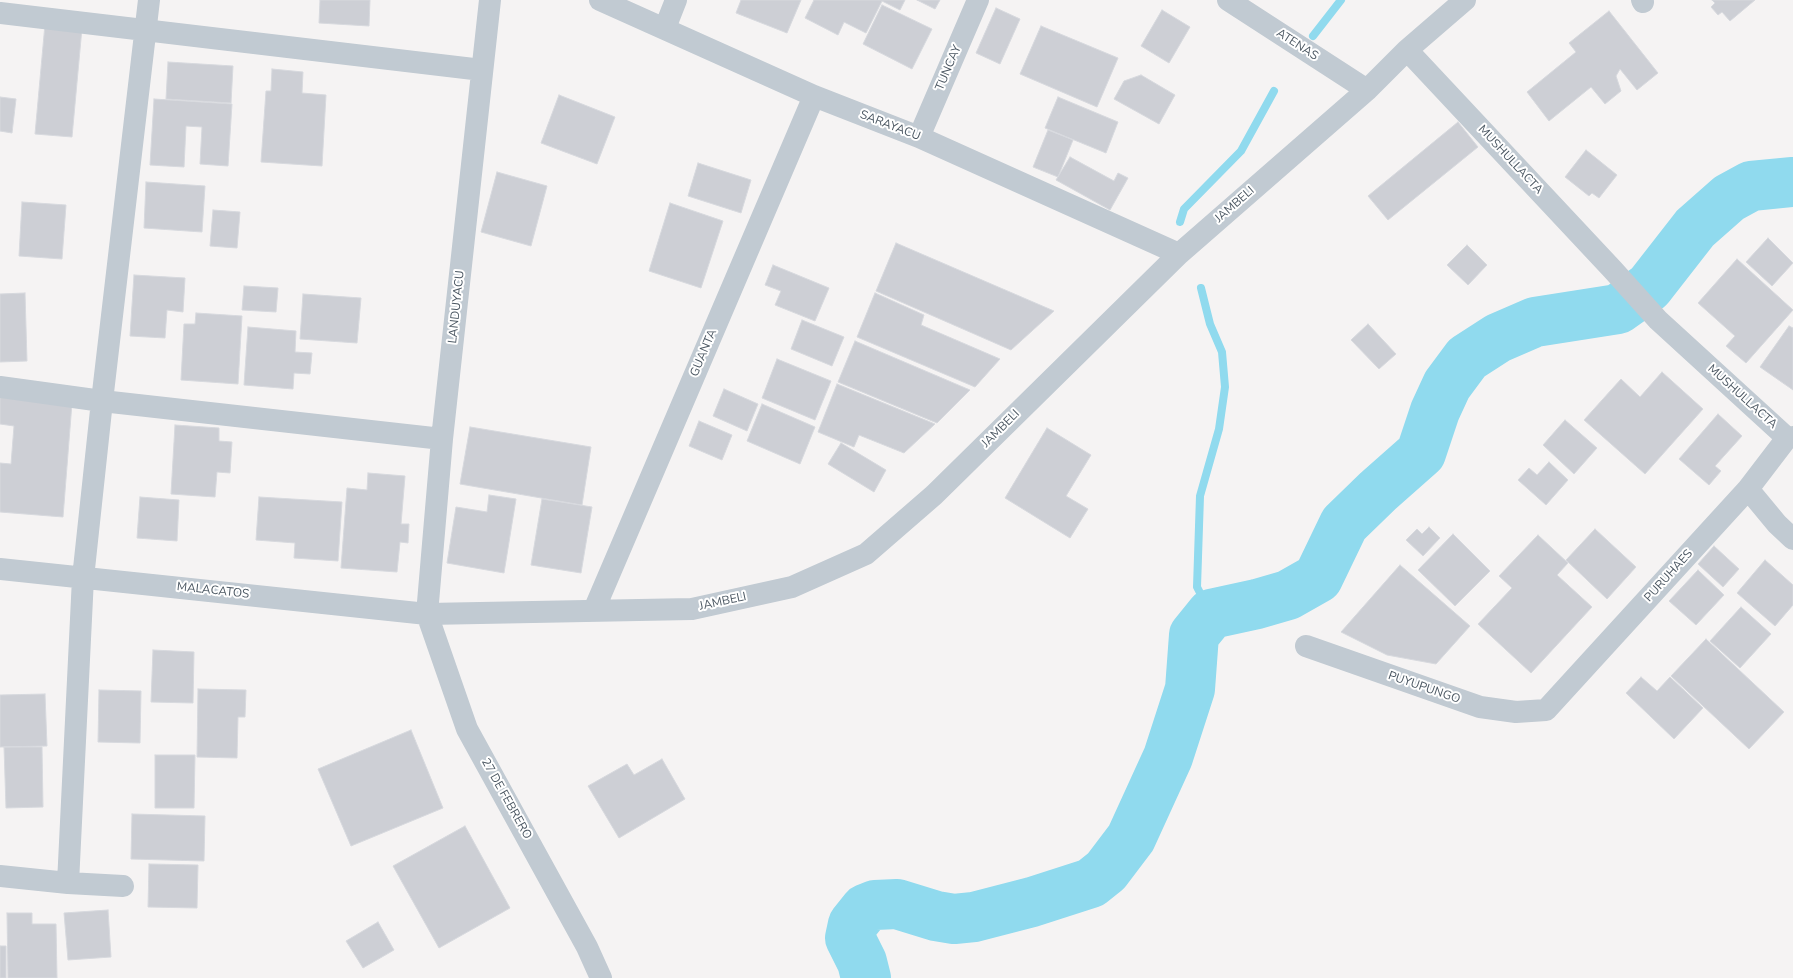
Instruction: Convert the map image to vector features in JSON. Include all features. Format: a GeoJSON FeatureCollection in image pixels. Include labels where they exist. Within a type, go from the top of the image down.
{"type":"FeatureCollection","features":[{"type":"Feature","properties":{"kind":"street"},"geometry":{"type":"LineString","coordinates":[[68,883],[84,578],[102,400],[149,0]]}},
{"type":"Feature","properties":{"kind":"street","name":"LANDUYACU"},"geometry":{"type":"LineString","coordinates":[[427,614],[442,438],[490,0]]}},
{"type":"Feature","properties":{"kind":"street","name":"SARAYACU"},"geometry":{"type":"LineString","coordinates":[[600,0],[814,96],[919,137],[1179,254]]}},
{"type":"Feature","properties":{"kind":"street"},"geometry":{"type":"LineString","coordinates":[[665,28],[676,0]]}},
{"type":"Feature","properties":{"kind":"street","name":"TUNCAY"},"geometry":{"type":"LineString","coordinates":[[919,137],[978,0]]}},
{"type":"Feature","properties":{"kind":"street","name":"ATENAS"},"geometry":{"type":"LineString","coordinates":[[1228,0],[1367,90]]}},
{"type":"Feature","properties":{"kind":"street","name":"JAMBELI"},"geometry":{"type":"LineString","coordinates":[[427,614],[692,608],[792,587],[866,554],[934,495],[1179,254],[1367,90],[1407,50],[1465,0]]}},
{"type":"Feature","properties":{"kind":"street"},"geometry":{"type":"LineString","coordinates":[[0,14],[482,70]]}},
{"type":"Feature","properties":{"kind":"street","name":"MUSHULLACTA"},"geometry":{"type":"LineString","coordinates":[[1407,50],[1658,320],[1790,437]]}},
{"type":"Feature","properties":{"kind":"street","name":"GUANTA"},"geometry":{"type":"LineString","coordinates":[[594,610],[814,96]]}},
{"type":"Feature","properties":{"kind":"street"},"geometry":{"type":"LineString","coordinates":[[0,387],[102,400],[442,438]]}},
{"type":"Feature","properties":{"kind":"street","name":"PURUHAES"},"geometry":{"type":"LineString","coordinates":[[1546,710],[1748,489],[1790,437]]}},
{"type":"Feature","properties":{"kind":"street"},"geometry":{"type":"LineString","coordinates":[[1748,489],[1777,524],[1793,539]]}},
{"type":"Feature","properties":{"kind":"street","name":"MALACATOS"},"geometry":{"type":"LineString","coordinates":[[0,569],[427,614]]}},
{"type":"Feature","properties":{"kind":"street","name":"27 DE FEBRERO"},"geometry":{"type":"LineString","coordinates":[[427,614],[467,729],[587,947],[601,978]]}},
{"type":"Feature","properties":{"kind":"street","name":"PUYUPUNGO"},"geometry":{"type":"LineString","coordinates":[[1306,646],[1480,707],[1516,712],[1546,710]]}},
{"type":"Feature","properties":{"kind":"street"},"geometry":{"type":"LineString","coordinates":[[0,876],[68,883],[123,886]]}},
{"type":"Feature","properties":{"kind":"building"},"geometry":{"type":"Polygon","coordinates":[[[320,0],[370,0],[369,26],[319,23],[320,0]]]}},
{"type":"Feature","properties":{"kind":"building"},"geometry":{"type":"Polygon","coordinates":[[[741,0],[801,0],[787,33],[736,13],[741,0]]]}},
{"type":"Feature","properties":{"kind":"building"},"geometry":{"type":"Polygon","coordinates":[[[814,0],[905,0],[900,10],[882,1],[866,33],[844,22],[838,35],[805,18],[814,0]]]}},
{"type":"Feature","properties":{"kind":"building"},"geometry":{"type":"Polygon","coordinates":[[[917,0],[940,0],[935,9],[917,0]]]}},
{"type":"Feature","properties":{"kind":"building"},"geometry":{"type":"Polygon","coordinates":[[[1712,0],[1755,0],[1730,21],[1722,12],[1718,15],[1711,7],[1715,3],[1712,0]]]}},
{"type":"Feature","properties":{"kind":"building"},"geometry":{"type":"Polygon","coordinates":[[[882,5],[932,29],[912,69],[863,44],[882,5]]]}},
{"type":"Feature","properties":{"kind":"building"},"geometry":{"type":"Polygon","coordinates":[[[996,8],[1020,19],[1000,64],[976,53],[996,8]]]}},
{"type":"Feature","properties":{"kind":"building"},"geometry":{"type":"Polygon","coordinates":[[[1162,10],[1190,27],[1169,63],[1141,46],[1162,10]]]}},
{"type":"Feature","properties":{"kind":"building"},"geometry":{"type":"Polygon","coordinates":[[[1609,11],[1658,73],[1637,90],[1620,69],[1616,76],[1621,91],[1605,104],[1591,87],[1549,121],[1527,92],[1576,52],[1569,43],[1609,11]]]}},
{"type":"Feature","properties":{"kind":"building"},"geometry":{"type":"Polygon","coordinates":[[[45,24],[82,28],[72,137],[35,134],[45,24]]]}},
{"type":"Feature","properties":{"kind":"building"},"geometry":{"type":"Polygon","coordinates":[[[1041,26],[1118,58],[1097,107],[1020,74],[1041,26]]]}},
{"type":"Feature","properties":{"kind":"building"},"geometry":{"type":"Polygon","coordinates":[[[168,62],[233,66],[231,103],[166,99],[168,62]]]}},
{"type":"Feature","properties":{"kind":"building"},"geometry":{"type":"Polygon","coordinates":[[[272,69],[303,72],[302,93],[326,95],[322,166],[261,162],[266,91],[271,91],[272,69]]]}},
{"type":"Feature","properties":{"kind":"building"},"geometry":{"type":"Polygon","coordinates":[[[1141,75],[1175,95],[1159,124],[1114,99],[1124,81],[1141,75]]]}},
{"type":"Feature","properties":{"kind":"building"},"geometry":{"type":"Polygon","coordinates":[[[559,95],[615,117],[597,164],[541,143],[559,95]]]}},
{"type":"Feature","properties":{"kind":"building"},"geometry":{"type":"Polygon","coordinates":[[[0,97],[16,99],[12,133],[0,131],[0,97]]]}},
{"type":"Feature","properties":{"kind":"building"},"geometry":{"type":"Polygon","coordinates":[[[1058,97],[1118,122],[1106,153],[1045,128],[1058,97]]]}},
{"type":"Feature","properties":{"kind":"building"},"geometry":{"type":"Polygon","coordinates":[[[154,99],[232,104],[228,166],[200,164],[202,127],[186,126],[184,167],[150,165],[154,99]]]}},
{"type":"Feature","properties":{"kind":"building"},"geometry":{"type":"Polygon","coordinates":[[[1458,122],[1478,147],[1388,220],[1368,196],[1458,122]]]}},
{"type":"Feature","properties":{"kind":"building"},"geometry":{"type":"Polygon","coordinates":[[[1048,130],[1073,140],[1058,177],[1033,167],[1048,130]]]}},
{"type":"Feature","properties":{"kind":"building"},"geometry":{"type":"Polygon","coordinates":[[[1586,150],[1617,175],[1599,198],[1592,193],[1589,196],[1565,177],[1586,150]]]}},
{"type":"Feature","properties":{"kind":"building"},"geometry":{"type":"Polygon","coordinates":[[[1070,157],[1114,181],[1118,173],[1128,178],[1110,210],[1056,180],[1070,157]]]}},
{"type":"Feature","properties":{"kind":"building"},"geometry":{"type":"Polygon","coordinates":[[[698,163],[751,180],[741,213],[688,196],[698,163]]]}},
{"type":"Feature","properties":{"kind":"building"},"geometry":{"type":"Polygon","coordinates":[[[497,172],[547,186],[531,246],[481,232],[497,172]]]}},
{"type":"Feature","properties":{"kind":"building"},"geometry":{"type":"Polygon","coordinates":[[[146,182],[205,186],[202,232],[144,228],[146,182]]]}},
{"type":"Feature","properties":{"kind":"building"},"geometry":{"type":"Polygon","coordinates":[[[22,202],[66,205],[62,259],[19,256],[22,202]]]}},
{"type":"Feature","properties":{"kind":"building"},"geometry":{"type":"Polygon","coordinates":[[[670,203],[723,221],[701,288],[649,271],[670,203]]]}},
{"type":"Feature","properties":{"kind":"building"},"geometry":{"type":"Polygon","coordinates":[[[213,210],[240,212],[237,248],[210,246],[213,210]]]}},
{"type":"Feature","properties":{"kind":"building"},"geometry":{"type":"Polygon","coordinates":[[[1768,238],[1793,263],[1772,286],[1746,262],[1768,238]]]}},
{"type":"Feature","properties":{"kind":"building"},"geometry":{"type":"Polygon","coordinates":[[[896,243],[1054,311],[1011,350],[876,291],[896,243]]]}},
{"type":"Feature","properties":{"kind":"building"},"geometry":{"type":"Polygon","coordinates":[[[1467,245],[1487,265],[1468,285],[1447,265],[1467,245]]]}},
{"type":"Feature","properties":{"kind":"building"},"geometry":{"type":"Polygon","coordinates":[[[1737,259],[1793,310],[1746,363],[1726,346],[1735,336],[1698,303],[1737,259]]]}},
{"type":"Feature","properties":{"kind":"building"},"geometry":{"type":"Polygon","coordinates":[[[773,265],[829,288],[815,321],[775,305],[781,291],[765,285],[773,265]]]}},
{"type":"Feature","properties":{"kind":"building"},"geometry":{"type":"Polygon","coordinates":[[[134,275],[185,278],[183,312],[167,310],[165,338],[130,336],[134,275]]]}},
{"type":"Feature","properties":{"kind":"building"},"geometry":{"type":"Polygon","coordinates":[[[244,286],[278,288],[276,312],[242,310],[244,286]]]}},
{"type":"Feature","properties":{"kind":"building"},"geometry":{"type":"Polygon","coordinates":[[[25,293],[27,361],[0,362],[0,294],[25,293]]]}},
{"type":"Feature","properties":{"kind":"building"},"geometry":{"type":"Polygon","coordinates":[[[875,293],[924,315],[921,325],[1000,359],[975,387],[857,337],[875,293]]]}},
{"type":"Feature","properties":{"kind":"building"},"geometry":{"type":"Polygon","coordinates":[[[303,294],[361,298],[357,343],[300,339],[303,294]]]}},
{"type":"Feature","properties":{"kind":"building"},"geometry":{"type":"Polygon","coordinates":[[[196,313],[242,316],[238,384],[181,380],[184,324],[195,324],[196,313]]]}},
{"type":"Feature","properties":{"kind":"building"},"geometry":{"type":"Polygon","coordinates":[[[802,320],[844,337],[832,366],[791,349],[802,320]]]}},
{"type":"Feature","properties":{"kind":"building"},"geometry":{"type":"Polygon","coordinates":[[[1368,324],[1396,354],[1379,369],[1351,340],[1368,324]]]}},
{"type":"Feature","properties":{"kind":"building"},"geometry":{"type":"Polygon","coordinates":[[[1789,326],[1793,328],[1793,390],[1760,367],[1789,326]]]}},
{"type":"Feature","properties":{"kind":"building"},"geometry":{"type":"Polygon","coordinates":[[[248,327],[296,331],[295,352],[312,353],[310,374],[294,373],[293,389],[244,385],[248,327]]]}},
{"type":"Feature","properties":{"kind":"building"},"geometry":{"type":"Polygon","coordinates":[[[855,341],[970,390],[937,423],[838,382],[855,341]]]}},
{"type":"Feature","properties":{"kind":"building"},"geometry":{"type":"Polygon","coordinates":[[[777,359],[831,381],[815,420],[762,398],[777,359]]]}},
{"type":"Feature","properties":{"kind":"building"},"geometry":{"type":"Polygon","coordinates":[[[1662,372],[1703,409],[1645,474],[1584,420],[1621,379],[1640,397],[1662,372]]]}},
{"type":"Feature","properties":{"kind":"building"},"geometry":{"type":"Polygon","coordinates":[[[837,384],[935,424],[904,453],[859,435],[854,447],[818,432],[837,384]]]}},
{"type":"Feature","properties":{"kind":"building"},"geometry":{"type":"Polygon","coordinates":[[[724,389],[758,404],[747,431],[713,416],[724,389]]]}},
{"type":"Feature","properties":{"kind":"building"},"geometry":{"type":"Polygon","coordinates":[[[0,397],[72,403],[63,517],[0,512],[0,463],[11,464],[14,426],[0,424],[0,397]]]}},
{"type":"Feature","properties":{"kind":"building"},"geometry":{"type":"Polygon","coordinates":[[[762,404],[815,427],[800,464],[747,441],[762,404]]]}},
{"type":"Feature","properties":{"kind":"building"},"geometry":{"type":"Polygon","coordinates":[[[1718,414],[1742,436],[1715,466],[1721,471],[1709,485],[1679,459],[1718,414]]]}},
{"type":"Feature","properties":{"kind":"building"},"geometry":{"type":"Polygon","coordinates":[[[1565,420],[1597,448],[1574,474],[1543,445],[1565,420]]]}},
{"type":"Feature","properties":{"kind":"building"},"geometry":{"type":"Polygon","coordinates":[[[699,421],[732,435],[722,460],[689,446],[699,421]]]}},
{"type":"Feature","properties":{"kind":"building"},"geometry":{"type":"Polygon","coordinates":[[[175,425],[219,428],[219,441],[232,442],[230,473],[217,472],[215,497],[171,494],[175,425]]]}},
{"type":"Feature","properties":{"kind":"building"},"geometry":{"type":"Polygon","coordinates":[[[470,427],[591,447],[582,505],[460,484],[470,427]]]}},
{"type":"Feature","properties":{"kind":"building"},"geometry":{"type":"Polygon","coordinates":[[[1047,428],[1091,455],[1066,496],[1088,509],[1070,538],[1005,498],[1047,428]]]}},
{"type":"Feature","properties":{"kind":"building"},"geometry":{"type":"Polygon","coordinates":[[[841,443],[886,470],[874,492],[828,464],[841,443]]]}},
{"type":"Feature","properties":{"kind":"building"},"geometry":{"type":"Polygon","coordinates":[[[1549,462],[1568,480],[1546,505],[1518,480],[1529,468],[1537,475],[1549,462]]]}},
{"type":"Feature","properties":{"kind":"building"},"geometry":{"type":"Polygon","coordinates":[[[368,473],[405,476],[401,524],[409,524],[408,543],[400,542],[397,572],[341,568],[347,488],[367,490],[368,473]]]}},
{"type":"Feature","properties":{"kind":"building"},"geometry":{"type":"Polygon","coordinates":[[[489,495],[516,499],[504,573],[447,563],[456,507],[487,512],[489,495]]]}},
{"type":"Feature","properties":{"kind":"building"},"geometry":{"type":"Polygon","coordinates":[[[140,497],[179,500],[177,541],[137,538],[140,497]]]}},
{"type":"Feature","properties":{"kind":"building"},"geometry":{"type":"Polygon","coordinates":[[[259,497],[342,502],[338,561],[294,558],[295,543],[256,540],[259,497]]]}},
{"type":"Feature","properties":{"kind":"building"},"geometry":{"type":"Polygon","coordinates":[[[542,499],[592,507],[581,573],[531,565],[542,499]]]}},
{"type":"Feature","properties":{"kind":"building"},"geometry":{"type":"Polygon","coordinates":[[[1429,527],[1440,538],[1423,556],[1406,540],[1417,529],[1422,534],[1429,527]]]}},
{"type":"Feature","properties":{"kind":"building"},"geometry":{"type":"Polygon","coordinates":[[[1595,529],[1636,567],[1607,599],[1566,560],[1595,529]]]}},
{"type":"Feature","properties":{"kind":"building"},"geometry":{"type":"Polygon","coordinates":[[[1453,534],[1490,571],[1455,606],[1418,570],[1453,534]]]}},
{"type":"Feature","properties":{"kind":"building"},"geometry":{"type":"Polygon","coordinates":[[[1538,535],[1568,563],[1557,575],[1592,607],[1531,673],[1478,624],[1512,588],[1499,576],[1538,535]]]}},
{"type":"Feature","properties":{"kind":"building"},"geometry":{"type":"Polygon","coordinates":[[[1714,546],[1739,569],[1723,587],[1698,564],[1714,546]]]}},
{"type":"Feature","properties":{"kind":"building"},"geometry":{"type":"Polygon","coordinates":[[[1765,560],[1793,585],[1793,605],[1775,626],[1737,593],[1765,560]]]}},
{"type":"Feature","properties":{"kind":"building"},"geometry":{"type":"Polygon","coordinates":[[[1400,565],[1470,626],[1436,664],[1387,655],[1341,632],[1400,565]]]}},
{"type":"Feature","properties":{"kind":"building"},"geometry":{"type":"Polygon","coordinates":[[[1698,570],[1724,595],[1696,625],[1669,601],[1698,570]]]}},
{"type":"Feature","properties":{"kind":"building"},"geometry":{"type":"Polygon","coordinates":[[[1741,607],[1771,634],[1740,668],[1710,641],[1741,607]]]}},
{"type":"Feature","properties":{"kind":"building"},"geometry":{"type":"Polygon","coordinates":[[[1706,639],[1784,712],[1749,749],[1671,676],[1706,639]]]}},
{"type":"Feature","properties":{"kind":"building"},"geometry":{"type":"Polygon","coordinates":[[[153,650],[194,652],[193,703],[151,702],[153,650]]]}},
{"type":"Feature","properties":{"kind":"building"},"geometry":{"type":"Polygon","coordinates":[[[1641,677],[1657,691],[1670,677],[1703,708],[1674,739],[1626,693],[1641,677]]]}},
{"type":"Feature","properties":{"kind":"building"},"geometry":{"type":"Polygon","coordinates":[[[198,689],[246,690],[245,717],[238,717],[237,758],[197,757],[198,689]]]}},
{"type":"Feature","properties":{"kind":"building"},"geometry":{"type":"Polygon","coordinates":[[[99,690],[141,691],[140,743],[98,742],[99,690]]]}},
{"type":"Feature","properties":{"kind":"building"},"geometry":{"type":"Polygon","coordinates":[[[45,694],[47,746],[0,747],[0,695],[45,694]]]}},
{"type":"Feature","properties":{"kind":"building"},"geometry":{"type":"Polygon","coordinates":[[[411,730],[443,808],[351,846],[318,769],[411,730]]]}},
{"type":"Feature","properties":{"kind":"building"},"geometry":{"type":"Polygon","coordinates":[[[4,747],[42,747],[43,807],[6,808],[4,747]]]}},
{"type":"Feature","properties":{"kind":"building"},"geometry":{"type":"Polygon","coordinates":[[[155,755],[195,755],[194,808],[155,808],[155,755]]]}},
{"type":"Feature","properties":{"kind":"building"},"geometry":{"type":"Polygon","coordinates":[[[662,759],[685,799],[619,838],[588,786],[627,764],[634,775],[662,759]]]}},
{"type":"Feature","properties":{"kind":"building"},"geometry":{"type":"Polygon","coordinates":[[[132,814],[205,816],[204,861],[131,859],[132,814]]]}},
{"type":"Feature","properties":{"kind":"building"},"geometry":{"type":"Polygon","coordinates":[[[465,826],[510,908],[439,948],[393,866],[465,826]]]}},
{"type":"Feature","properties":{"kind":"building"},"geometry":{"type":"Polygon","coordinates":[[[149,864],[198,865],[197,908],[148,907],[149,864]]]}},
{"type":"Feature","properties":{"kind":"building"},"geometry":{"type":"Polygon","coordinates":[[[108,910],[111,957],[68,960],[64,913],[108,910]]]}},
{"type":"Feature","properties":{"kind":"building"},"geometry":{"type":"Polygon","coordinates":[[[7,913],[32,913],[32,924],[56,924],[57,978],[8,978],[7,913]]]}},
{"type":"Feature","properties":{"kind":"building"},"geometry":{"type":"Polygon","coordinates":[[[378,922],[394,950],[363,968],[346,941],[378,922]]]}},
{"type":"Feature","properties":{"kind":"building"},"geometry":{"type":"Polygon","coordinates":[[[0,946],[6,946],[6,978],[0,978],[0,946]]]}},
{"type":"Feature","properties":{"kind":"waterway"},"geometry":{"type":"LineString","coordinates":[[1313,36],[1341,0]]}},
{"type":"Feature","properties":{"kind":"waterway"},"geometry":{"type":"LineString","coordinates":[[1180,222],[1184,209],[1241,151],[1274,91]]}},
{"type":"Feature","properties":{"kind":"waterway"},"geometry":{"type":"LineString","coordinates":[[866,978],[862,962],[850,938],[853,924],[865,909],[875,905],[897,904],[936,916],[954,919],[974,917],[1032,902],[1091,883],[1106,871],[1131,838],[1168,757],[1190,689],[1194,635],[1211,614],[1257,604],[1288,595],[1318,578],[1344,524],[1378,491],[1421,453],[1435,411],[1447,385],[1467,358],[1498,338],[1535,322],[1618,309],[1649,287],[1695,228],[1729,198],[1751,186],[1793,182]]}},
{"type":"Feature","properties":{"kind":"waterway"},"geometry":{"type":"LineString","coordinates":[[1201,288],[1210,324],[1222,352],[1225,387],[1219,429],[1200,496],[1197,587],[1211,614]]}}]}
